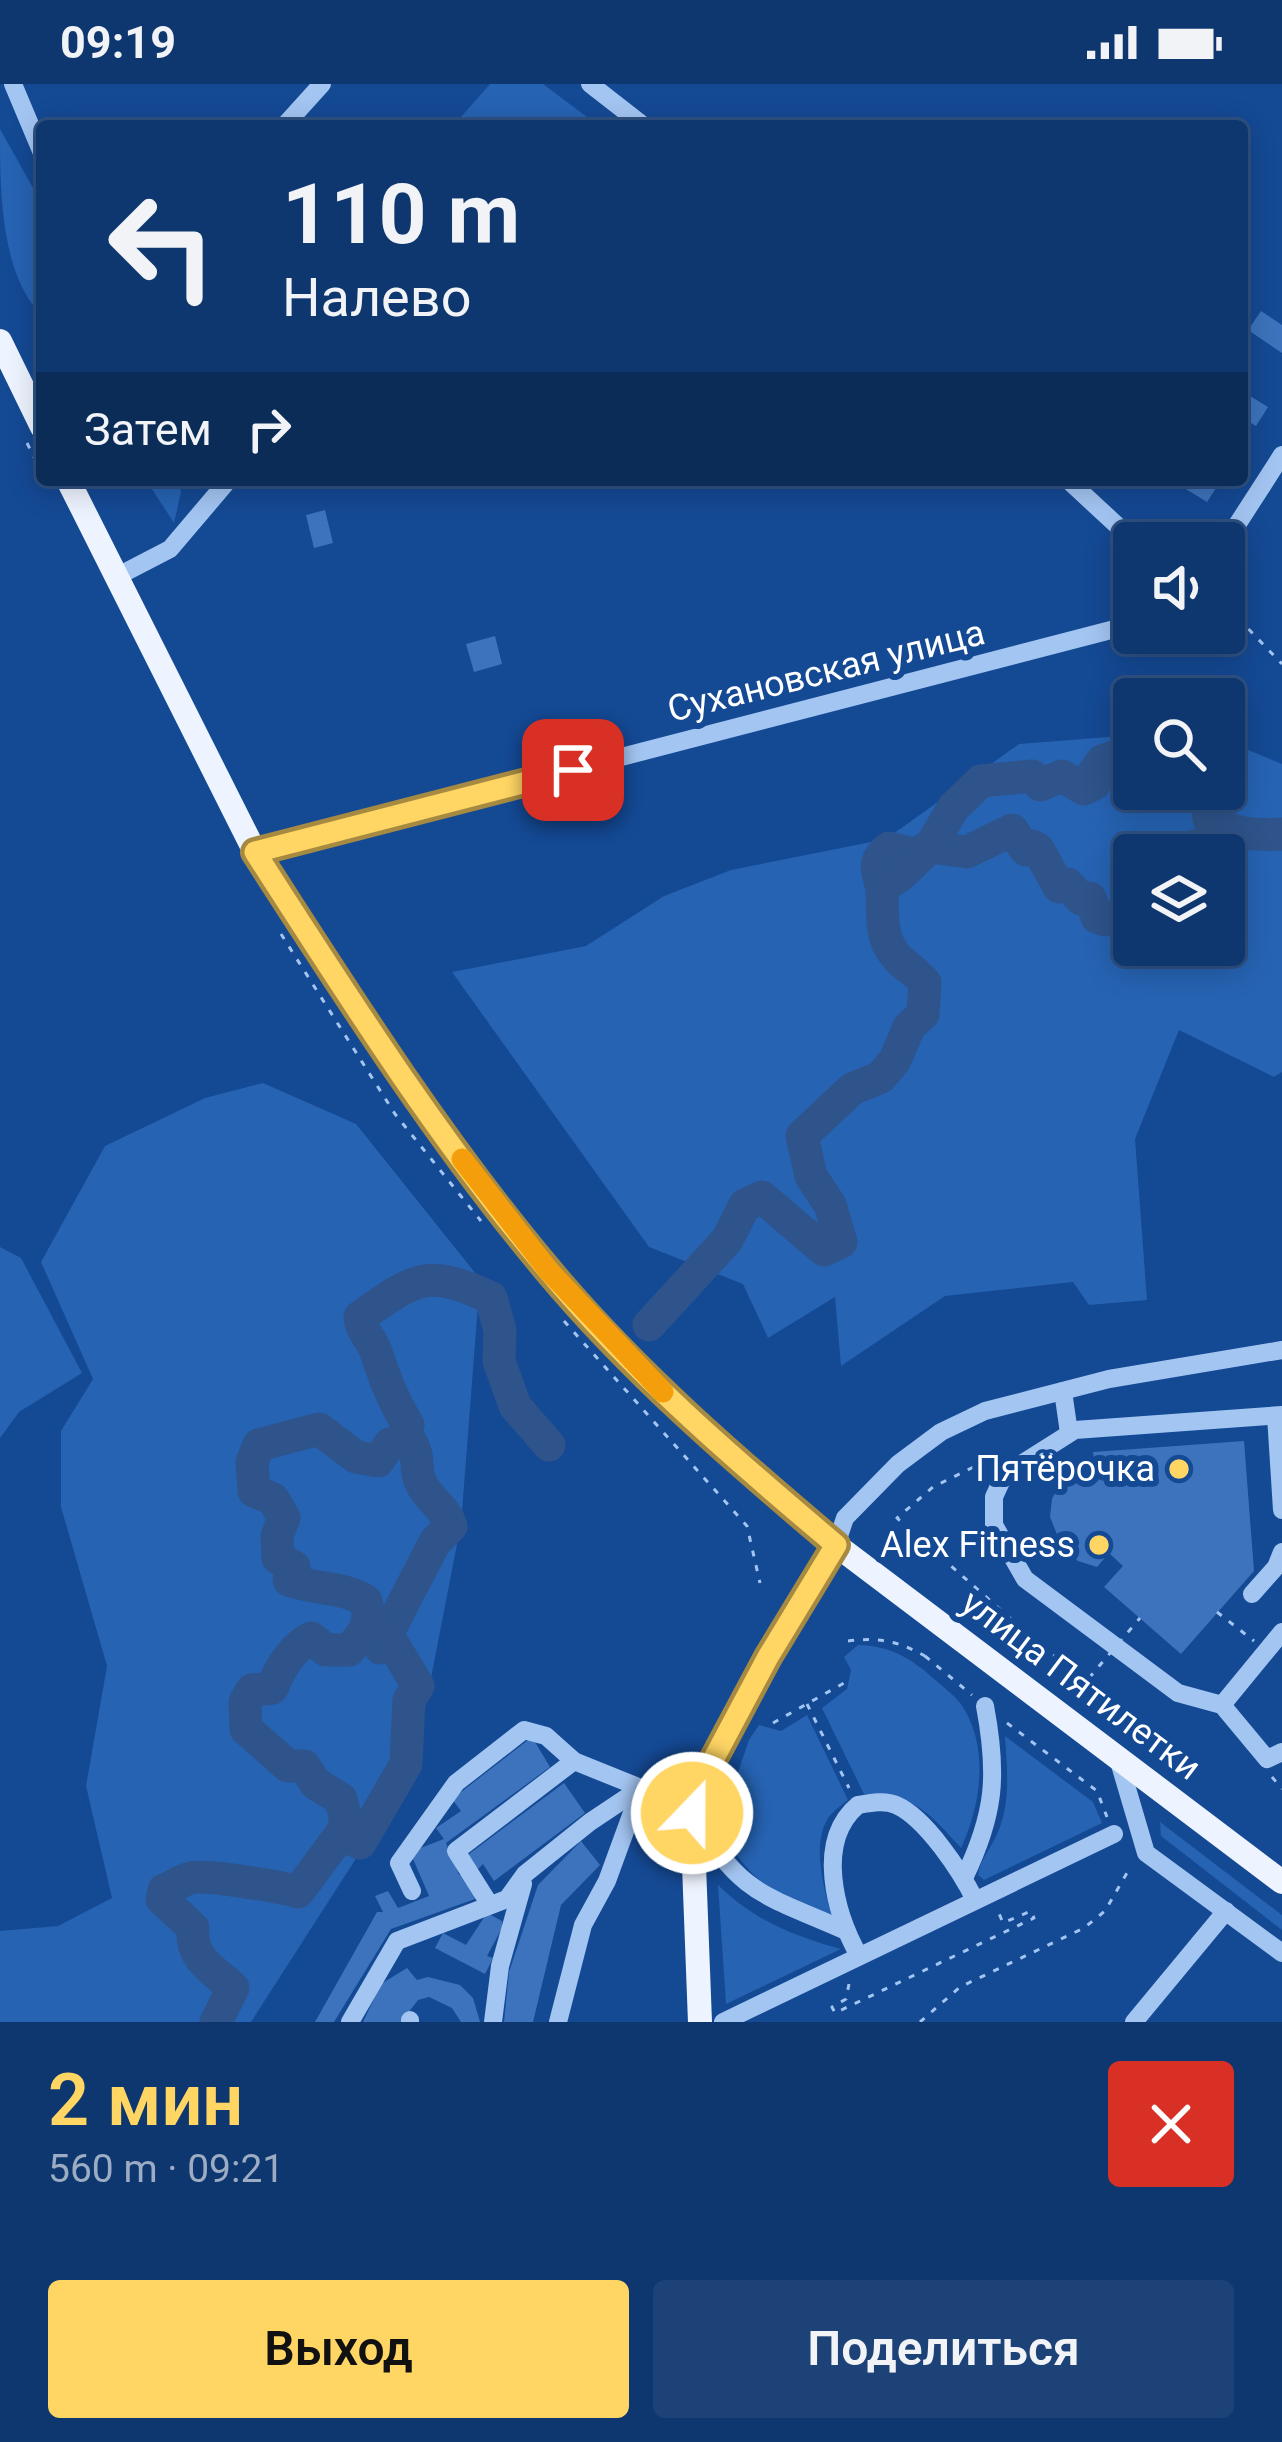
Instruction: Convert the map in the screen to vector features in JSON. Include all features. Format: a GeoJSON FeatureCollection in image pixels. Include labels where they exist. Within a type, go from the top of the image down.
{"type":"FeatureCollection","features":[{"type":"Feature","properties":{"kind":"main road"},"geometry":{"type":"LineString","coordinates":[[0,341],[36,415]]}},
{"type":"Feature","properties":{"kind":"main road","name":"улица Пятилетки"},"geometry":{"type":"LineString","coordinates":[[71,486],[255,852],[416,1100],[548,1270],[685,1416],[836,1545],[1282,1882]]}},
{"type":"Feature","properties":{"kind":"main road"},"geometry":{"type":"LineString","coordinates":[[700,2022],[694,1801],[768,1657],[836,1545]]}},
{"type":"Feature","properties":{"kind":"street"},"geometry":{"type":"LineString","coordinates":[[13,84],[36,139]]}},
{"type":"Feature","properties":{"kind":"street"},"geometry":{"type":"LineString","coordinates":[[289,120],[322,84]]}},
{"type":"Feature","properties":{"kind":"street"},"geometry":{"type":"LineString","coordinates":[[590,84],[636,120]]}},
{"type":"Feature","properties":{"kind":"street"},"geometry":{"type":"LineString","coordinates":[[1239,522],[1282,455]]}},
{"type":"Feature","properties":{"kind":"street"},"geometry":{"type":"LineString","coordinates":[[116,577],[170,549],[226,486]]}},
{"type":"Feature","properties":{"kind":"street"},"geometry":{"type":"LineString","coordinates":[[1074,486],[1113,522]]}},
{"type":"Feature","properties":{"kind":"street","name":"Сухановская улица"},"geometry":{"type":"LineString","coordinates":[[255,852],[1113,629]]}},
{"type":"Feature","properties":{"kind":"street"},"geometry":{"type":"LineString","coordinates":[[836,1545],[845,1518],[898,1464],[941,1432],[985,1411],[1109,1379],[1282,1350]]}},
{"type":"Feature","properties":{"kind":"street"},"geometry":{"type":"LineString","coordinates":[[1064,1390],[1069,1433]]}},
{"type":"Feature","properties":{"kind":"street"},"geometry":{"type":"LineString","coordinates":[[1282,1510],[1279,1415],[1075,1430],[1004,1475],[994,1497],[994,1525],[1025,1579],[1178,1693],[1222,1705],[1268,1759],[1282,1752]]}},
{"type":"Feature","properties":{"kind":"street"},"geometry":{"type":"LineString","coordinates":[[1252,1594],[1276,1567],[1282,1552]]}},
{"type":"Feature","properties":{"kind":"street"},"geometry":{"type":"LineString","coordinates":[[1222,1705],[1282,1632]]}},
{"type":"Feature","properties":{"kind":"street"},"geometry":{"type":"LineString","coordinates":[[964,1878],[988,1820],[994,1791],[995,1760],[985,1706]]}},
{"type":"Feature","properties":{"kind":"street"},"geometry":{"type":"LineString","coordinates":[[412,1892],[399,1863],[456,1783],[524,1730],[546,1736],[574,1761],[641,1789],[694,1801],[728,1868],[787,1909],[844,1930]]}},
{"type":"Feature","properties":{"kind":"street"},"geometry":{"type":"LineString","coordinates":[[1118,1758],[1146,1853],[1282,1953]]}},
{"type":"Feature","properties":{"kind":"street"},"geometry":{"type":"LineString","coordinates":[[490,1905],[456,1851],[574,1761]]}},
{"type":"Feature","properties":{"kind":"street"},"geometry":{"type":"LineString","coordinates":[[350,2022],[397,1941],[507,1899],[525,1874],[641,1789]]}},
{"type":"Feature","properties":{"kind":"street"},"geometry":{"type":"LineString","coordinates":[[558,2022],[583,1925],[607,1881],[641,1789]]}},
{"type":"Feature","properties":{"kind":"street"},"geometry":{"type":"LineString","coordinates":[[859,1956],[844,1930],[832,1846],[839,1824],[858,1805],[894,1804],[920,1821],[975,1900]]}},
{"type":"Feature","properties":{"kind":"street"},"geometry":{"type":"LineString","coordinates":[[723,2022],[1114,1834]]}},
{"type":"Feature","properties":{"kind":"street"},"geometry":{"type":"LineString","coordinates":[[493,2022],[500,1966],[525,1874]]}},
{"type":"Feature","properties":{"kind":"street"},"geometry":{"type":"LineString","coordinates":[[1134,2022],[1226,1911]]}},
{"type":"Feature","properties":{"kind":"path"},"geometry":{"type":"LineString","coordinates":[[1245,626],[1282,664]]}},
{"type":"Feature","properties":{"kind":"path"},"geometry":{"type":"LineString","coordinates":[[1012,1449],[933,1487],[897,1519],[974,1593],[1088,1678],[1140,1618]]}},
{"type":"Feature","properties":{"kind":"path"},"geometry":{"type":"LineString","coordinates":[[747,1526],[760,1582]]}},
{"type":"Feature","properties":{"kind":"path"},"geometry":{"type":"LineString","coordinates":[[1217,1612],[1266,1651]]}},
{"type":"Feature","properties":{"kind":"path"},"geometry":{"type":"LineString","coordinates":[[848,1641],[876,1638],[927,1654],[985,1706],[1097,1791],[1123,1857],[1132,1864],[1105,1911],[1084,1928],[960,1987],[920,2022]]}},
{"type":"Feature","properties":{"kind":"path"},"geometry":{"type":"LineString","coordinates":[[772,1724],[844,1683]]}},
{"type":"Feature","properties":{"kind":"path"},"geometry":{"type":"LineString","coordinates":[[807,1704],[858,1805]]}},
{"type":"Feature","properties":{"kind":"path"},"geometry":{"type":"LineString","coordinates":[[850,1982],[846,1999],[832,2007],[835,2013],[1034,1918],[1031,1911],[1003,1923],[998,1910]]}},
{"type":"Feature","properties":{"kind":"shaded area"},"geometry":{"type":"Polygon","coordinates":[[[490,84],[543,84],[591,120],[458,120],[490,84]]]}},
{"type":"Feature","properties":{"kind":"shaded area"},"geometry":{"type":"Polygon","coordinates":[[[0,129],[36,193],[36,308],[10,254],[2,204],[0,129]]]}},
{"type":"Feature","properties":{"kind":"shaded area"},"geometry":{"type":"Polygon","coordinates":[[[150,486],[179,486],[174,523],[150,486]]]}},
{"type":"Feature","properties":{"kind":"shaded area"},"geometry":{"type":"Polygon","coordinates":[[[1113,737],[1113,810],[1245,810],[1245,749],[1282,764],[1282,1072],[1274,1077],[1179,1030],[1135,1139],[1147,1300],[1089,1305],[1073,1282],[945,1296],[841,1366],[835,1297],[768,1338],[743,1284],[649,1247],[452,972],[586,946],[664,896],[731,870],[886,839],[1019,744],[1113,737]]]}},
{"type":"Feature","properties":{"kind":"shaded area"},"geometry":{"type":"Polygon","coordinates":[[[263,1083],[356,1124],[480,1279],[461,1524],[413,1770],[251,2022],[0,2022],[0,1931],[58,1926],[112,1898],[86,1786],[107,1666],[61,1507],[61,1431],[93,1379],[41,1262],[105,1146],[205,1098],[263,1083]]]}},
{"type":"Feature","properties":{"kind":"shaded area"},"geometry":{"type":"Polygon","coordinates":[[[0,1247],[21,1258],[82,1373],[19,1412],[0,1438],[0,1247]]]}},
{"type":"Feature","properties":{"kind":"shaded area"},"geometry":{"type":"Polygon","coordinates":[[[858,1645],[889,1650],[916,1664],[958,1701],[970,1721],[979,1776],[974,1813],[961,1848],[920,1808],[897,1798],[864,1794],[822,1708],[847,1689],[851,1670],[844,1657],[858,1645]]]}},
{"type":"Feature","properties":{"kind":"shaded area"},"geometry":{"type":"Polygon","coordinates":[[[807,1715],[848,1800],[829,1817],[820,1842],[832,1916],[795,1903],[764,1884],[739,1858],[720,1824],[749,1740],[759,1725],[781,1731],[807,1715]]]}},
{"type":"Feature","properties":{"kind":"shaded area"},"geometry":{"type":"Polygon","coordinates":[[[1005,1736],[1093,1802],[1102,1823],[984,1880],[979,1869],[1005,1808],[1005,1736]]]}},
{"type":"Feature","properties":{"kind":"shaded area"},"geometry":{"type":"Polygon","coordinates":[[[1160,1822],[1282,1915],[1282,1930],[1161,1836],[1160,1822]]]}},
{"type":"Feature","properties":{"kind":"shaded area"},"geometry":{"type":"Polygon","coordinates":[[[718,1885],[775,1925],[841,1949],[726,2004],[718,1885]]]}},
{"type":"Feature","properties":{"kind":"building"},"geometry":{"type":"Polygon","coordinates":[[[1261,311],[1282,325],[1282,353],[1248,330],[1261,311]]]}},
{"type":"Feature","properties":{"kind":"building"},"geometry":{"type":"Polygon","coordinates":[[[1248,395],[1268,407],[1256,426],[1248,421],[1248,395]]]}},
{"type":"Feature","properties":{"kind":"building"},"geometry":{"type":"Polygon","coordinates":[[[1181,486],[1217,486],[1207,502],[1181,486]]]}},
{"type":"Feature","properties":{"kind":"building"},"geometry":{"type":"Polygon","coordinates":[[[325,510],[333,543],[314,548],[306,515],[325,510]]]}},
{"type":"Feature","properties":{"kind":"building"},"geometry":{"type":"Polygon","coordinates":[[[495,636],[502,664],[474,672],[466,644],[495,636]]]}},
{"type":"Feature","properties":{"kind":"building"},"geometry":{"type":"Polygon","coordinates":[[[1244,1441],[1254,1571],[1181,1654],[1104,1587],[1123,1566],[1109,1553],[1097,1567],[1063,1549],[1050,1517],[1052,1499],[1060,1482],[1076,1467],[1094,1460],[1093,1452],[1244,1441]]]}},
{"type":"Feature","properties":{"kind":"building"},"geometry":{"type":"Polygon","coordinates":[[[532,1737],[550,1767],[446,1843],[459,1875],[464,1872],[472,1882],[475,1899],[391,1929],[334,2022],[315,2022],[377,1912],[383,1912],[375,1896],[388,1891],[398,1908],[429,1896],[410,1852],[444,1839],[436,1828],[461,1811],[452,1799],[532,1737]]]}},
{"type":"Feature","properties":{"kind":"building"},"geometry":{"type":"Polygon","coordinates":[[[564,1783],[585,1813],[494,1881],[483,1864],[475,1872],[465,1857],[564,1783]]]}},
{"type":"Feature","properties":{"kind":"building"},"geometry":{"type":"Polygon","coordinates":[[[581,1841],[600,1865],[561,1905],[533,2022],[504,2022],[509,1972],[538,1885],[581,1841]]]}},
{"type":"Feature","properties":{"kind":"building"},"geometry":{"type":"Polygon","coordinates":[[[487,1913],[502,1921],[502,1928],[487,1956],[493,1958],[485,1974],[435,1948],[443,1933],[466,1945],[487,1913]]]}},
{"type":"Feature","properties":{"kind":"building"},"geometry":{"type":"Polygon","coordinates":[[[407,1968],[417,1980],[428,1977],[460,1985],[473,1998],[480,2022],[461,2022],[452,2008],[429,1997],[418,2000],[401,2022],[363,2022],[381,1984],[407,1968]]]}},
{"type":"Feature","properties":{"kind":"waterway"},"geometry":{"type":"LineString","coordinates":[[649,1325],[727,1240],[745,1205],[762,1197],[824,1250],[841,1242],[830,1205],[811,1176],[802,1136],[852,1089],[881,1077],[895,1060],[909,1027],[923,1014],[925,983],[887,941],[882,887],[930,847],[954,807],[981,781],[1032,776],[1040,785],[1062,776],[1084,789],[1094,784],[1094,772],[1102,761],[1113,757]]}},
{"type":"Feature","properties":{"kind":"waterway"},"geometry":{"type":"LineString","coordinates":[[1209,810],[1209,819],[1227,828],[1282,834]]}},
{"type":"Feature","properties":{"kind":"waterway"},"geometry":{"type":"LineString","coordinates":[[1221,834],[1223,828]]}},
{"type":"Feature","properties":{"kind":"waterway"},"geometry":{"type":"LineString","coordinates":[[882,887],[877,866],[889,848],[914,854],[930,847],[967,852],[1012,830],[1026,850],[1038,849],[1059,887],[1068,884],[1081,899],[1090,898],[1097,917],[1113,918]]}},
{"type":"Feature","properties":{"kind":"waterway"},"geometry":{"type":"LineString","coordinates":[[216,2022],[233,1988],[199,1956],[193,1928],[162,1899],[164,1890],[199,1877],[298,1892],[341,1834],[346,1821],[341,1799],[316,1784],[304,1766],[288,1766],[246,1729],[245,1702],[252,1690],[272,1688],[287,1659],[311,1638],[326,1650],[349,1650],[363,1633],[368,1616],[366,1601],[357,1596],[289,1580],[294,1567],[278,1558],[277,1536],[284,1518],[273,1499],[254,1491],[252,1462],[259,1445],[319,1429],[356,1457],[378,1461],[390,1444],[400,1443],[408,1425],[360,1317],[408,1286],[435,1280],[491,1298],[500,1330],[499,1361],[515,1406],[549,1445]]}},
{"type":"Feature","properties":{"kind":"waterway"},"geometry":{"type":"LineString","coordinates":[[380,1648],[435,1542],[451,1526],[421,1483],[415,1450],[406,1434]]}},
{"type":"Feature","properties":{"kind":"waterway"},"geometry":{"type":"LineString","coordinates":[[343,1835],[360,1843],[406,1764],[409,1700],[418,1686],[387,1634]]}},
{"type":"Feature","properties":{"kind":"slow traffic"},"geometry":{"type":"LineString","coordinates":[[462,1159],[548,1270],[663,1392]]}},
{"type":"Feature","properties":{"kind":"place","name":"Пятёрочка"},"geometry":{"type":"Point","coordinates":[1179,1469]}},
{"type":"Feature","properties":{"kind":"place","name":"Alex Fitness"},"geometry":{"type":"Point","coordinates":[1099,1545]}},
{"type":"Feature","properties":{"kind":"route"},"geometry":{"type":"LineString","coordinates":[[573,770],[255,852],[416,1100],[548,1270],[685,1416],[836,1545],[768,1657],[697,1790],[692,1813]]}}]}
